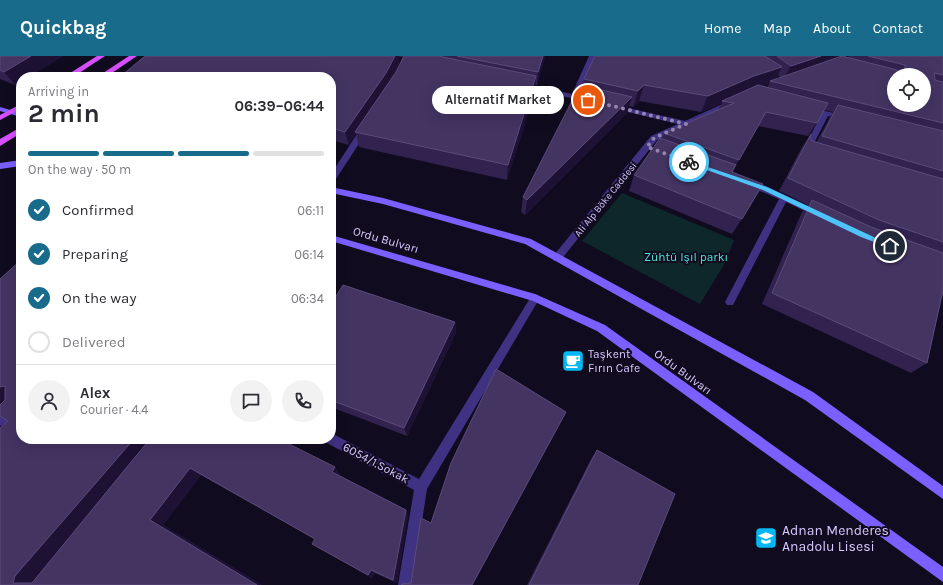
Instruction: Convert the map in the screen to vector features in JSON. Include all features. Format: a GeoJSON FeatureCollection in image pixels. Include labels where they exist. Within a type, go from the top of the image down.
{"type":"FeatureCollection","features":[{"type":"Feature","properties":{"kind":"main road"},"geometry":{"type":"LineString","coordinates":[[76,72],[102,56]]}},
{"type":"Feature","properties":{"kind":"main road"},"geometry":{"type":"LineString","coordinates":[[109,72],[134,56]]}},
{"type":"Feature","properties":{"kind":"main road"},"geometry":{"type":"LineString","coordinates":[[0,109],[16,114]]}},
{"type":"Feature","properties":{"kind":"main road"},"geometry":{"type":"LineString","coordinates":[[0,118],[16,109]]}},
{"type":"Feature","properties":{"kind":"main road"},"geometry":{"type":"LineString","coordinates":[[0,143],[16,133]]}},
{"type":"Feature","properties":{"kind":"main road"},"geometry":{"type":"LineString","coordinates":[[0,166],[16,164]]}},
{"type":"Feature","properties":{"kind":"main road"},"geometry":{"type":"LineString","coordinates":[[336,191],[383,201],[528,241],[809,396],[943,493]]}},
{"type":"Feature","properties":{"kind":"main road","name":"Ordu Bulvarı"},"geometry":{"type":"LineString","coordinates":[[336,239],[534,298],[601,328],[943,575]]}},
{"type":"Feature","properties":{"kind":"street"},"geometry":{"type":"LineString","coordinates":[[574,97],[592,56]]}},
{"type":"Feature","properties":{"kind":"street"},"geometry":{"type":"LineString","coordinates":[[513,84],[686,124]]}},
{"type":"Feature","properties":{"kind":"street","name":"Ali Alp Böke Caddesi"},"geometry":{"type":"LineString","coordinates":[[557,258],[650,148],[654,138],[736,102]]}},
{"type":"Feature","properties":{"kind":"street"},"geometry":{"type":"LineString","coordinates":[[803,108],[848,118]]}},
{"type":"Feature","properties":{"kind":"street"},"geometry":{"type":"LineString","coordinates":[[813,153],[806,151],[826,113]]}},
{"type":"Feature","properties":{"kind":"street"},"geometry":{"type":"LineString","coordinates":[[336,172],[368,123]]}},
{"type":"Feature","properties":{"kind":"street"},"geometry":{"type":"LineString","coordinates":[[743,181],[828,218]]}},
{"type":"Feature","properties":{"kind":"street"},"geometry":{"type":"LineString","coordinates":[[730,302],[784,198]]}},
{"type":"Feature","properties":{"kind":"street"},"geometry":{"type":"LineString","coordinates":[[404,585],[421,487],[534,298]]}},
{"type":"Feature","properties":{"kind":"street"},"geometry":{"type":"LineString","coordinates":[[0,422],[16,406]]}},
{"type":"Feature","properties":{"kind":"street","name":"6054/1.Sokak"},"geometry":{"type":"LineString","coordinates":[[336,442],[421,487]]}},
{"type":"Feature","properties":{"kind":"green space","name":"Zühtü Işıl parkı"},"geometry":{"type":"Polygon","coordinates":[[[622,193],[734,240],[725,263],[700,304],[582,241],[622,193]]]}},
{"type":"Feature","properties":{"kind":"building"},"geometry":{"type":"Polygon","coordinates":[[[0,56],[31,56],[4,72],[0,70],[0,56]]]}},
{"type":"Feature","properties":{"kind":"building"},"geometry":{"type":"Polygon","coordinates":[[[145,56],[395,56],[386,73],[345,132],[336,129],[336,72],[126,72],[145,56]]]}},
{"type":"Feature","properties":{"kind":"building"},"geometry":{"type":"Polygon","coordinates":[[[404,56],[438,56],[536,76],[508,165],[355,132],[396,72],[404,56]]]}},
{"type":"Feature","properties":{"kind":"building"},"geometry":{"type":"Polygon","coordinates":[[[457,56],[543,56],[538,72],[457,56]]]}},
{"type":"Feature","properties":{"kind":"building"},"geometry":{"type":"Polygon","coordinates":[[[595,56],[765,56],[782,67],[754,76],[708,96],[644,85],[638,91],[584,79],[595,56]]]}},
{"type":"Feature","properties":{"kind":"building"},"geometry":{"type":"Polygon","coordinates":[[[777,56],[821,56],[791,66],[777,56]]]}},
{"type":"Feature","properties":{"kind":"building"},"geometry":{"type":"Polygon","coordinates":[[[842,56],[889,68],[887,68],[887,109],[770,81],[842,56]]]}},
{"type":"Feature","properties":{"kind":"building"},"geometry":{"type":"Polygon","coordinates":[[[868,56],[943,56],[943,75],[934,73],[935,80],[943,82],[943,123],[898,112],[931,112],[931,68],[905,68],[905,65],[868,56]]]}},
{"type":"Feature","properties":{"kind":"building"},"geometry":{"type":"Polygon","coordinates":[[[580,85],[632,97],[527,200],[523,197],[580,85]]]}},
{"type":"Feature","properties":{"kind":"building"},"geometry":{"type":"Polygon","coordinates":[[[758,85],[828,103],[817,123],[766,112],[739,160],[664,133],[734,103],[722,101],[758,85]]]}},
{"type":"Feature","properties":{"kind":"building"},"geometry":{"type":"Polygon","coordinates":[[[838,105],[943,131],[943,171],[822,136],[838,105]]]}},
{"type":"Feature","properties":{"kind":"building"},"geometry":{"type":"Polygon","coordinates":[[[811,134],[810,138],[812,141],[943,179],[943,242],[879,220],[788,178],[811,134]]]}},
{"type":"Feature","properties":{"kind":"building"},"geometry":{"type":"Polygon","coordinates":[[[660,138],[736,165],[732,172],[763,184],[742,219],[634,175],[660,138]]]}},
{"type":"Feature","properties":{"kind":"building"},"geometry":{"type":"Polygon","coordinates":[[[812,200],[871,227],[943,253],[943,290],[927,363],[772,293],[812,200]]]}},
{"type":"Feature","properties":{"kind":"building"},"geometry":{"type":"Polygon","coordinates":[[[16,265],[16,444],[130,444],[15,576],[13,583],[32,583],[146,444],[289,444],[335,467],[332,472],[406,510],[393,580],[371,570],[368,575],[312,544],[315,539],[190,468],[150,520],[257,585],[0,585],[0,428],[8,421],[0,416],[0,405],[5,400],[5,386],[0,387],[0,279],[16,265]]]}},
{"type":"Feature","properties":{"kind":"building"},"geometry":{"type":"Polygon","coordinates":[[[343,285],[455,322],[404,428],[336,402],[336,296],[343,285]]]}},
{"type":"Feature","properties":{"kind":"building"},"geometry":{"type":"Polygon","coordinates":[[[496,369],[566,412],[472,585],[401,584],[411,583],[421,518],[431,523],[451,463],[496,369]]]}},
{"type":"Feature","properties":{"kind":"building"},"geometry":{"type":"Polygon","coordinates":[[[597,450],[675,494],[638,585],[529,585],[597,450]]]}},
{"type":"Feature","properties":{"kind":"way so far"},"geometry":{"type":"LineString","coordinates":[[588,100],[686,124],[654,138],[647,147],[689,162]]}},
{"type":"Feature","properties":{"kind":"place","name":"Alternatif Market"},"geometry":{"type":"Point","coordinates":[588,100]}},
{"type":"Feature","properties":{"kind":"place","name":"Taşkent Fırın Cafe"},"geometry":{"type":"Point","coordinates":[573,361]}},
{"type":"Feature","properties":{"kind":"place","name":"Adnan Menderes Anadolu Lisesi"},"geometry":{"type":"Point","coordinates":[766,538]}},
{"type":"Feature","properties":{"kind":"route"},"geometry":{"type":"LineString","coordinates":[[689,162],[765,188],[864,236],[890,246]]}}]}
